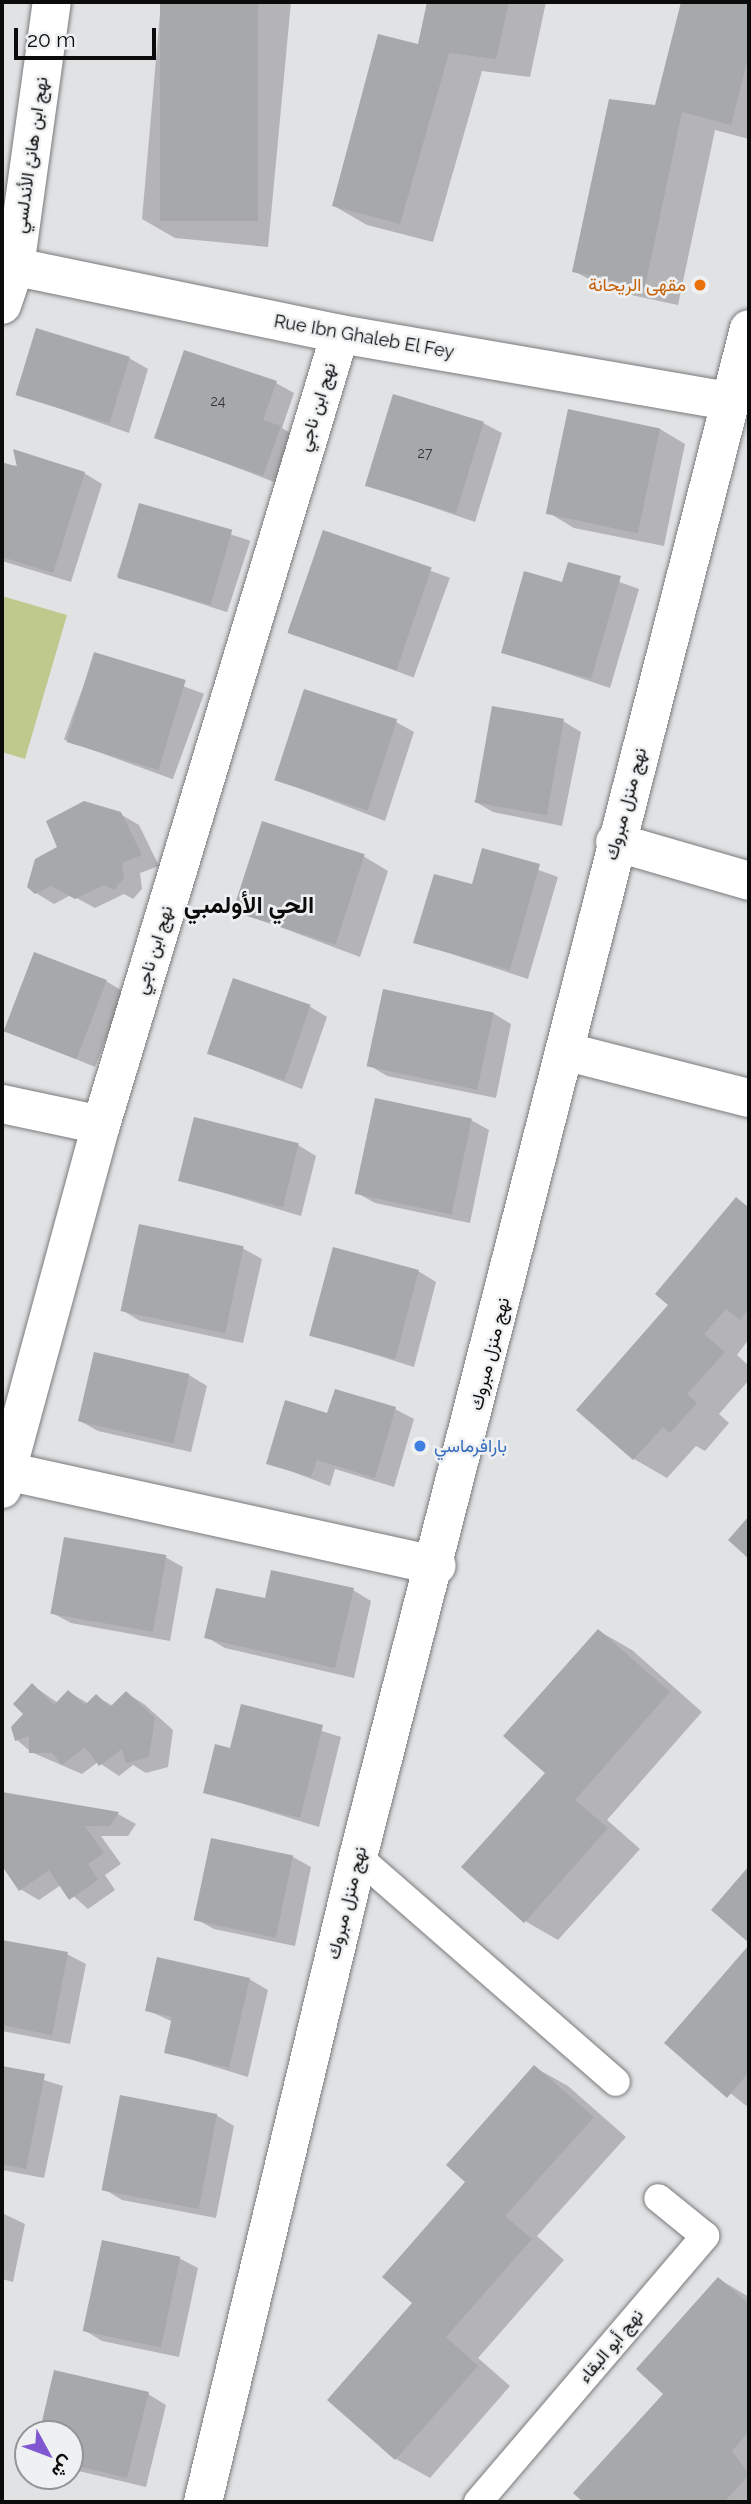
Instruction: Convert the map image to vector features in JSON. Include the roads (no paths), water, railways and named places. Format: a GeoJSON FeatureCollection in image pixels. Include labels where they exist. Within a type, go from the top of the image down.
{"type":"FeatureCollection","features":[{"type":"Feature","properties":{"kind":"street","name":"نهج ابن هانئ الأندلسي"},"geometry":{"type":"LineString","coordinates":[[2,305],[52,2]]}},
{"type":"Feature","properties":{"kind":"street","name":"Rue Ibn Ghaleb El Fey"},"geometry":{"type":"LineString","coordinates":[[9,266],[340,334],[727,401]]}},
{"type":"Feature","properties":{"kind":"street","name":"نهج منزل مبروك"},"geometry":{"type":"LineString","coordinates":[[203,2502],[358,1857],[437,1566],[568,1052],[615,842],[727,401],[749,329]]}},
{"type":"Feature","properties":{"kind":"street","name":"نهج ابن ناجي"},"geometry":{"type":"LineString","coordinates":[[3,1477],[101,1125],[340,334]]}},
{"type":"Feature","properties":{"kind":"street"},"geometry":{"type":"LineString","coordinates":[[615,842],[749,881]]}},
{"type":"Feature","properties":{"kind":"street"},"geometry":{"type":"LineString","coordinates":[[568,1052],[749,1098]]}},
{"type":"Feature","properties":{"kind":"street"},"geometry":{"type":"LineString","coordinates":[[2,1104],[101,1125]]}},
{"type":"Feature","properties":{"kind":"street"},"geometry":{"type":"LineString","coordinates":[[3,1477],[437,1566]]}},
{"type":"Feature","properties":{"kind":"lane"},"geometry":{"type":"LineString","coordinates":[[358,1857],[617,2082]]}},
{"type":"Feature","properties":{"kind":"lane","name":"نهج أبو البقاء"},"geometry":{"type":"LineString","coordinates":[[478,2502],[705,2236],[658,2198]]}},
{"type":"Feature","properties":{"kind":"place","name":"مقهى الريحانة"},"geometry":{"type":"Point","coordinates":[700,285]}},
{"type":"Feature","properties":{"kind":"place","name":"بارافرماسي"},"geometry":{"type":"Point","coordinates":[420,1446]}},
{"type":"Feature","properties":{"kind":"district","name":"الحي الأولمبي"},"geometry":{"type":"Point","coordinates":[249,905]}}]}
